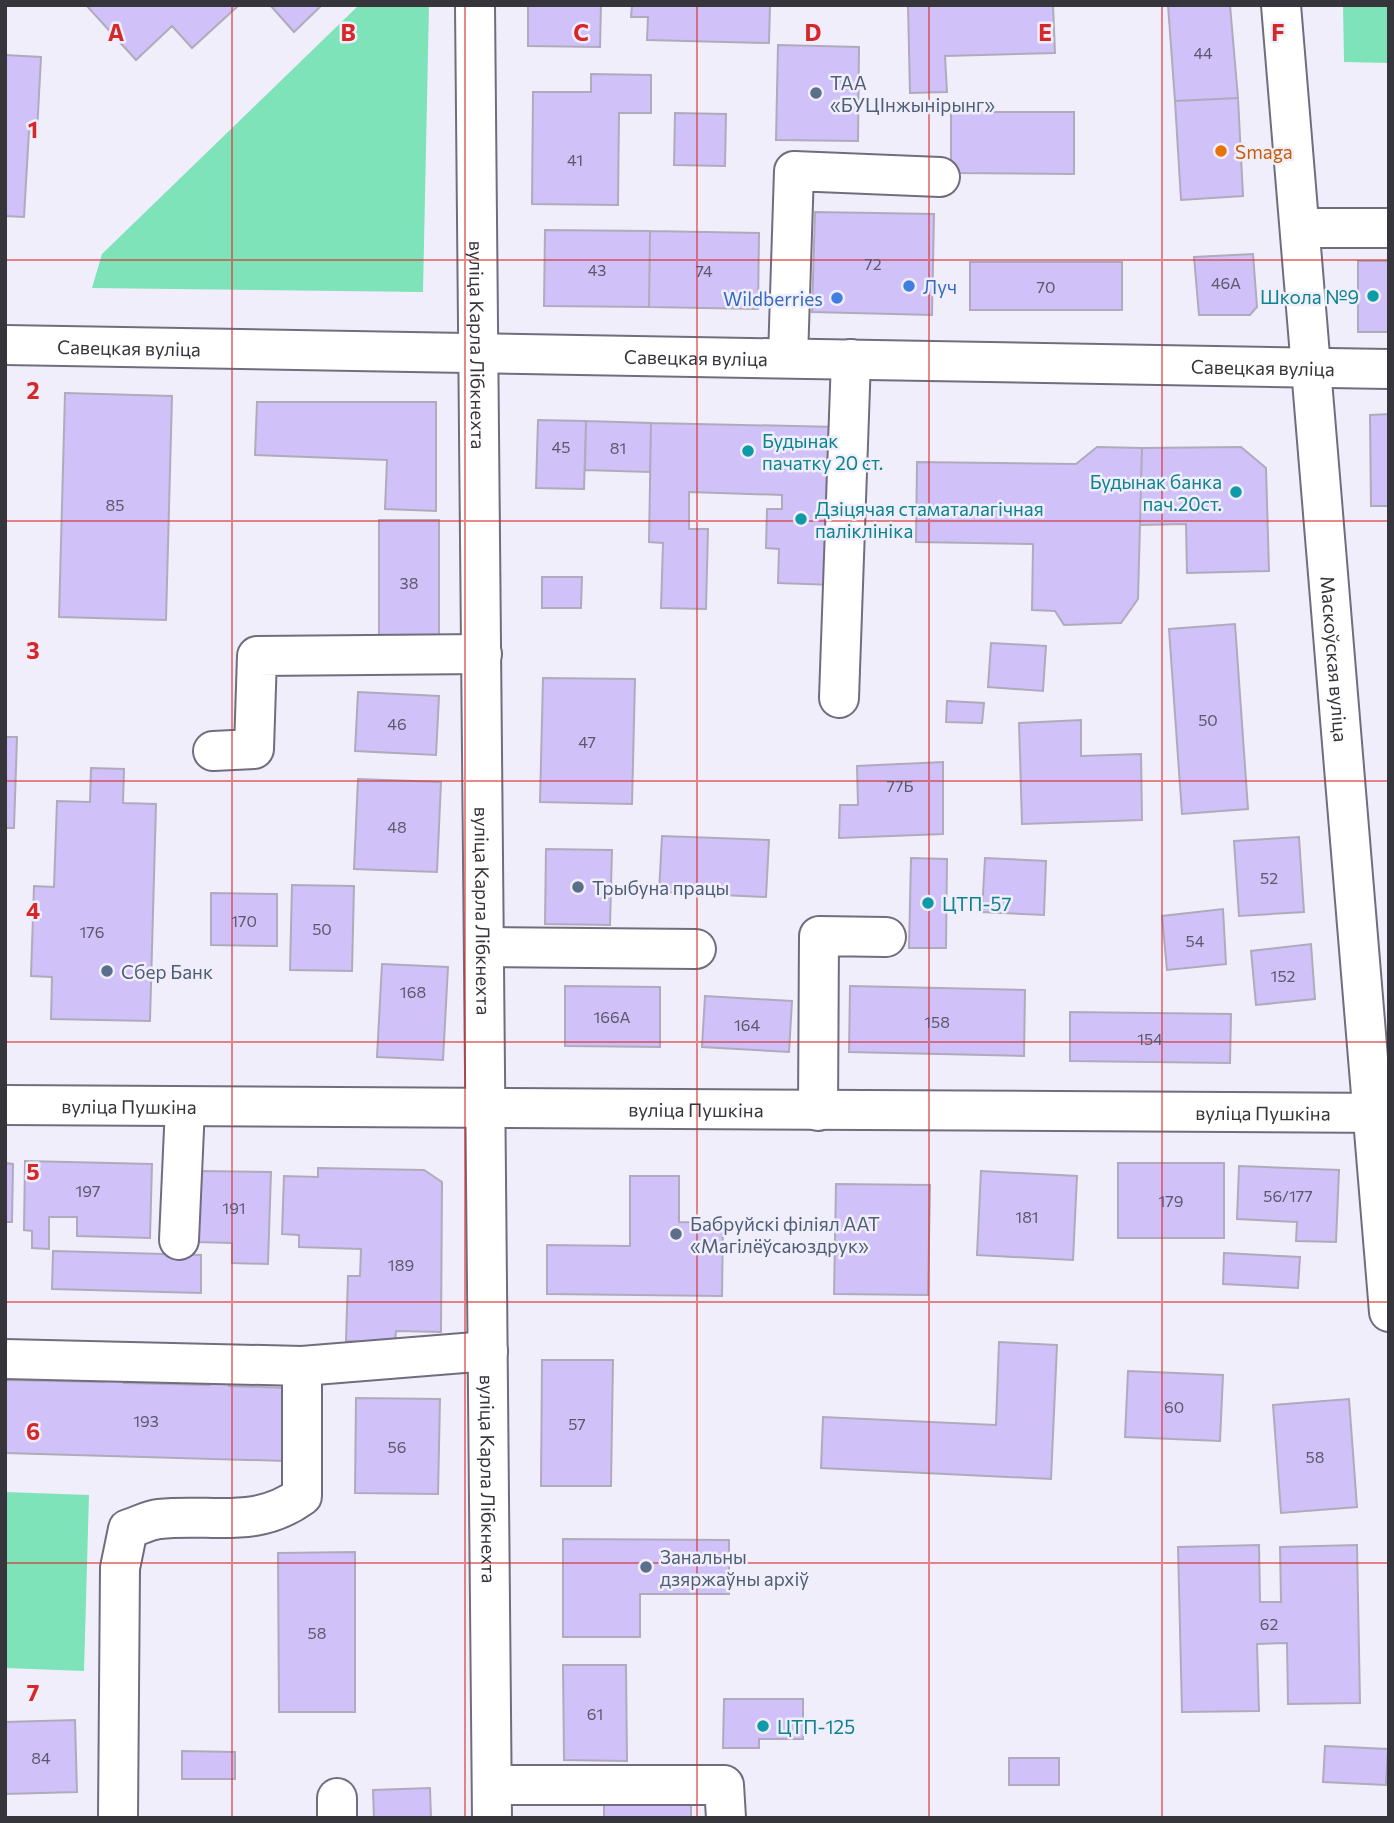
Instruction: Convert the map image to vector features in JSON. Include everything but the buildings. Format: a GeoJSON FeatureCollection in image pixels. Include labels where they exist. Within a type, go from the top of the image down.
{"type":"FeatureCollection","features":[{"type":"Feature","properties":{"kind":"street","name":"вуліца Карла Лібкнехта"},"geometry":{"type":"LineString","coordinates":[[475,5],[492,1802]]}},
{"type":"Feature","properties":{"kind":"street","name":"Маскоўская вуліца"},"geometry":{"type":"LineString","coordinates":[[1281,5],[1380,1113],[1389,1312]]}},
{"type":"Feature","properties":{"kind":"street"},"geometry":{"type":"LineString","coordinates":[[788,358],[794,171],[940,177]]}},
{"type":"Feature","properties":{"kind":"street"},"geometry":{"type":"LineString","coordinates":[[1301,228],[1389,228]]}},
{"type":"Feature","properties":{"kind":"street","name":"Савецкая вуліца"},"geometry":{"type":"LineString","coordinates":[[5,345],[1389,369]]}},
{"type":"Feature","properties":{"kind":"street"},"geometry":{"type":"LineString","coordinates":[[839,698],[851,359]]}},
{"type":"Feature","properties":{"kind":"street"},"geometry":{"type":"LineString","coordinates":[[213,751],[254,749],[257,656],[482,654]]}},
{"type":"Feature","properties":{"kind":"street"},"geometry":{"type":"LineString","coordinates":[[818,1111],[819,936],[886,937]]}},
{"type":"Feature","properties":{"kind":"street"},"geometry":{"type":"LineString","coordinates":[[485,947],[696,949]]}},
{"type":"Feature","properties":{"kind":"street","name":"вуліца Пушкіна"},"geometry":{"type":"LineString","coordinates":[[5,1105],[486,1110],[1380,1113]]}},
{"type":"Feature","properties":{"kind":"street"},"geometry":{"type":"LineString","coordinates":[[179,1240],[185,1107]]}},
{"type":"Feature","properties":{"kind":"street"},"geometry":{"type":"LineString","coordinates":[[5,1359],[302,1366],[488,1351]]}},
{"type":"Feature","properties":{"kind":"street"},"geometry":{"type":"LineString","coordinates":[[118,1818],[120,1568],[128,1529],[157,1519],[252,1518],[283,1509],[302,1496],[302,1366]]}},
{"type":"Feature","properties":{"kind":"street"},"geometry":{"type":"LineString","coordinates":[[492,1802],[724,1785],[726,1818]]}},
{"type":"Feature","properties":{"kind":"green space"},"geometry":{"type":"Polygon","coordinates":[[[359,5],[429,5],[423,292],[92,288],[102,254],[359,5]]]}},
{"type":"Feature","properties":{"kind":"green space"},"geometry":{"type":"Polygon","coordinates":[[[1343,5],[1389,5],[1389,63],[1344,62],[1343,5]]]}},
{"type":"Feature","properties":{"kind":"green space"},"geometry":{"type":"Polygon","coordinates":[[[5,1492],[89,1495],[84,1671],[5,1668],[5,1492]]]}},
{"type":"Feature","properties":{"kind":"place","name":"ТАА «БУЦІнжынірынг»"},"geometry":{"type":"Point","coordinates":[816,93]}},
{"type":"Feature","properties":{"kind":"place","name":"Smaga"},"geometry":{"type":"Point","coordinates":[1221,151]}},
{"type":"Feature","properties":{"kind":"place","name":"Луч"},"geometry":{"type":"Point","coordinates":[909,286]}},
{"type":"Feature","properties":{"kind":"place","name":"Школа №9"},"geometry":{"type":"Point","coordinates":[1373,296]}},
{"type":"Feature","properties":{"kind":"place","name":"Wildberries"},"geometry":{"type":"Point","coordinates":[837,298]}},
{"type":"Feature","properties":{"kind":"place","name":"Будынак пачатку 20 ст."},"geometry":{"type":"Point","coordinates":[748,451]}},
{"type":"Feature","properties":{"kind":"place","name":"Будынак банка пач.20ст."},"geometry":{"type":"Point","coordinates":[1236,492]}},
{"type":"Feature","properties":{"kind":"place","name":"Дзіцячая стаматалагічная паліклініка"},"geometry":{"type":"Point","coordinates":[801,519]}},
{"type":"Feature","properties":{"kind":"place","name":"Трыбуна працы"},"geometry":{"type":"Point","coordinates":[578,887]}},
{"type":"Feature","properties":{"kind":"place","name":"ЦТП-57"},"geometry":{"type":"Point","coordinates":[928,903]}},
{"type":"Feature","properties":{"kind":"place","name":"Сбер Банк"},"geometry":{"type":"Point","coordinates":[107,971]}},
{"type":"Feature","properties":{"kind":"place","name":"Бабруйскі філіял ААТ «Магілёўсаюздрук»"},"geometry":{"type":"Point","coordinates":[676,1234]}},
{"type":"Feature","properties":{"kind":"place","name":"Занальны дзяржаўны архіў"},"geometry":{"type":"Point","coordinates":[646,1567]}},
{"type":"Feature","properties":{"kind":"place","name":"ЦТП-125"},"geometry":{"type":"Point","coordinates":[763,1726]}}]}
